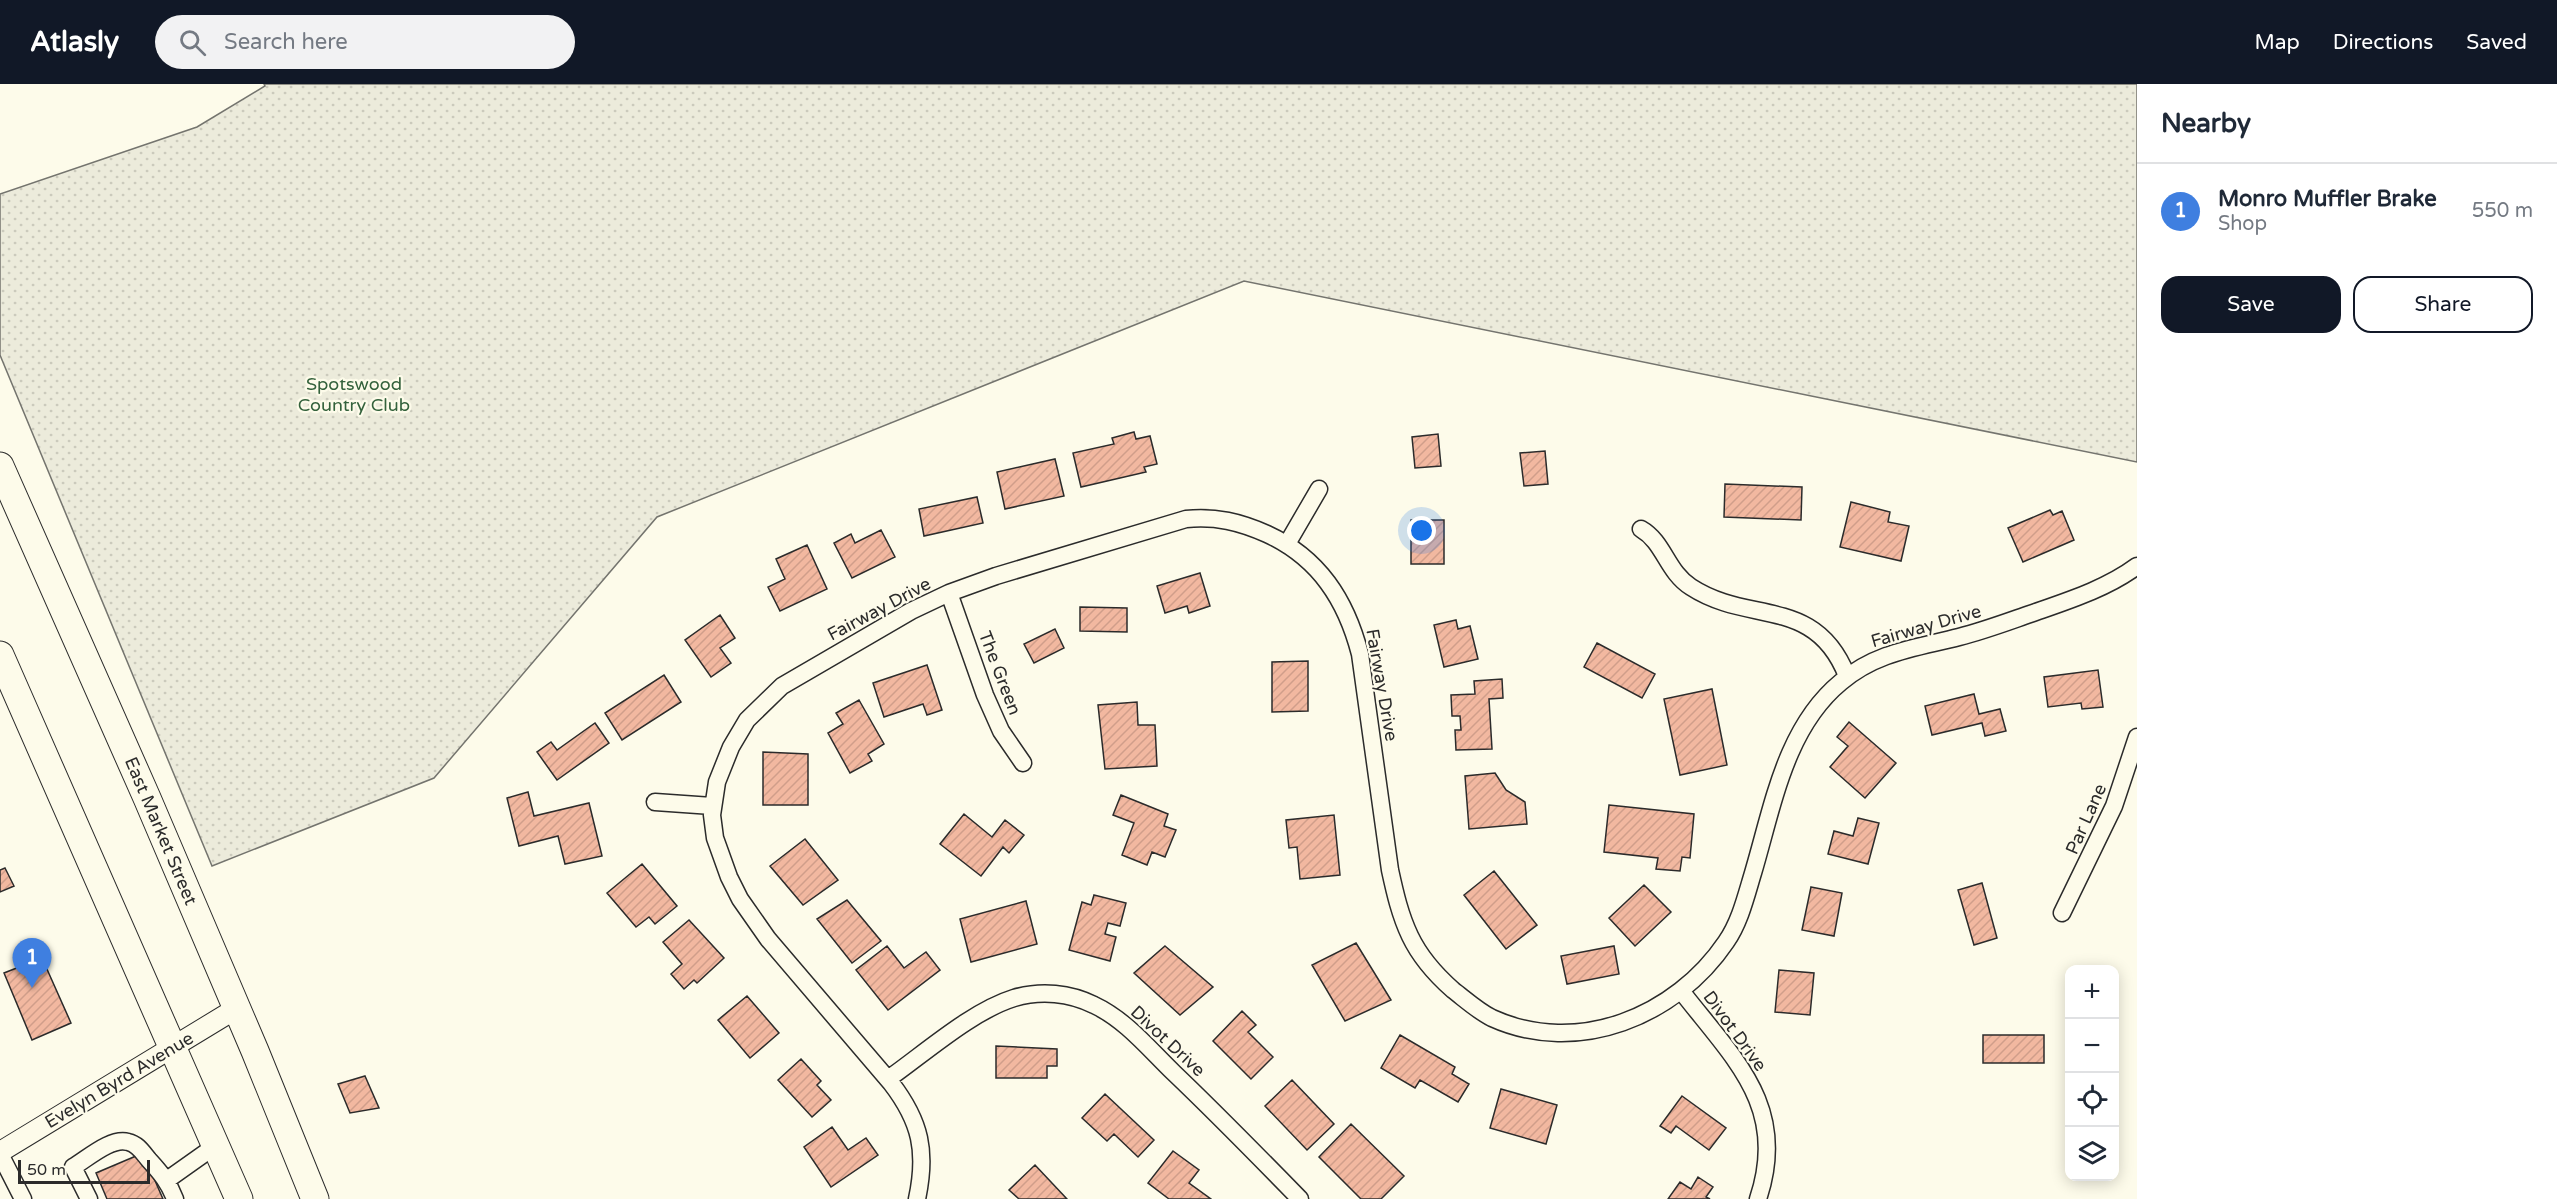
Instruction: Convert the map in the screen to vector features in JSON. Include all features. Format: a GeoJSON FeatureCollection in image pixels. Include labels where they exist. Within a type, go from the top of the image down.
{"type":"FeatureCollection","features":[{"type":"Feature","properties":{"kind":"highway","name":"East Market Street"},"geometry":{"type":"LineString","coordinates":[[0,466],[237,1008],[315,1199]]}},
{"type":"Feature","properties":{"kind":"highway"},"geometry":{"type":"LineString","coordinates":[[0,655],[239,1199]]}},
{"type":"Feature","properties":{"kind":"street"},"geometry":{"type":"LineString","coordinates":[[1287,544],[1319,489]]}},
{"type":"Feature","properties":{"kind":"street","name":"Fairway Drive"},"geometry":{"type":"LineString","coordinates":[[917,1199],[923,1171],[920,1144],[909,1112],[888,1079],[828,1011],[748,913],[717,848],[712,826],[712,807],[717,782],[739,733],[757,709],[782,686],[911,611],[949,593],[996,576],[1186,519],[1227,520],[1252,527],[1287,544],[1325,576],[1340,600],[1355,635],[1360,654],[1395,896],[1411,938],[1434,971],[1471,1005],[1484,1013],[1511,1025],[1540,1032],[1583,1031],[1614,1025],[1653,1011],[1682,992],[1707,968],[1729,939],[1743,907],[1793,745],[1818,704],[1847,676],[1888,654],[1980,632],[2067,601],[2116,580],[2137,566]]}},
{"type":"Feature","properties":{"kind":"street"},"geometry":{"type":"LineString","coordinates":[[1641,529],[1653,538],[1672,570],[1690,587],[1727,602],[1785,616],[1808,627],[1833,650],[1847,676]]}},
{"type":"Feature","properties":{"kind":"street","name":"The Green"},"geometry":{"type":"LineString","coordinates":[[949,593],[985,695],[1001,731],[1023,763]]}},
{"type":"Feature","properties":{"kind":"street","name":"Par Lane"},"geometry":{"type":"LineString","coordinates":[[2062,913],[2110,816],[2137,737]]}},
{"type":"Feature","properties":{"kind":"street"},"geometry":{"type":"LineString","coordinates":[[655,802],[712,807]]}},
{"type":"Feature","properties":{"kind":"street","name":"Divot Drive"},"geometry":{"type":"LineString","coordinates":[[1682,992],[1740,1066],[1761,1108],[1767,1131],[1768,1155],[1766,1174],[1758,1199]]}},
{"type":"Feature","properties":{"kind":"street","name":"Divot Drive"},"geometry":{"type":"LineString","coordinates":[[888,1079],[953,1032],[1003,1002],[1036,994],[1071,996],[1101,1008],[1135,1034],[1300,1199]]}},
{"type":"Feature","properties":{"kind":"street","name":"Evelyn Byrd Avenue"},"geometry":{"type":"LineString","coordinates":[[0,1153],[237,1008]]}},
{"type":"Feature","properties":{"kind":"street"},"geometry":{"type":"LineString","coordinates":[[89,1199],[73,1167],[109,1145],[120,1142],[128,1142],[138,1147],[167,1180],[175,1199]]}},
{"type":"Feature","properties":{"kind":"street"},"geometry":{"type":"LineString","coordinates":[[167,1180],[215,1146]]}},
{"type":"Feature","properties":{"kind":"street"},"geometry":{"type":"LineString","coordinates":[[0,1153],[23,1199]]}},
{"type":"Feature","properties":{"kind":"green space","name":"Spotswood Country Club"},"geometry":{"type":"Polygon","coordinates":[[[264,84],[2137,84],[2137,462],[1244,281],[657,517],[434,778],[212,866],[0,355],[0,194],[197,127],[265,86],[264,84]]]}},
{"type":"Feature","properties":{"kind":"building"},"geometry":{"type":"Polygon","coordinates":[[[1134,432],[1136,439],[1150,436],[1157,464],[1144,467],[1146,472],[1081,487],[1073,453],[1114,444],[1112,438],[1134,432]]]}},
{"type":"Feature","properties":{"kind":"building"},"geometry":{"type":"Polygon","coordinates":[[[1438,434],[1441,466],[1415,468],[1412,437],[1438,434]]]}},
{"type":"Feature","properties":{"kind":"building"},"geometry":{"type":"Polygon","coordinates":[[[1545,451],[1548,484],[1524,486],[1520,453],[1545,451]]]}},
{"type":"Feature","properties":{"kind":"building"},"geometry":{"type":"Polygon","coordinates":[[[1055,459],[1064,496],[1005,509],[997,472],[1055,459]]]}},
{"type":"Feature","properties":{"kind":"building"},"geometry":{"type":"Polygon","coordinates":[[[1725,484],[1802,487],[1801,520],[1724,517],[1725,484]]]}},
{"type":"Feature","properties":{"kind":"building"},"geometry":{"type":"Polygon","coordinates":[[[977,497],[983,523],[924,536],[919,509],[977,497]]]}},
{"type":"Feature","properties":{"kind":"building"},"geometry":{"type":"Polygon","coordinates":[[[1851,502],[1890,512],[1888,522],[1909,526],[1901,561],[1840,547],[1851,502]]]}},
{"type":"Feature","properties":{"kind":"building"},"geometry":{"type":"Polygon","coordinates":[[[2050,510],[2053,515],[2062,511],[2074,540],[2023,562],[2008,528],[2050,510]]]}},
{"type":"Feature","properties":{"kind":"building"},"geometry":{"type":"Polygon","coordinates":[[[1411,520],[1444,520],[1444,564],[1411,564],[1411,520]]]}},
{"type":"Feature","properties":{"kind":"building"},"geometry":{"type":"Polygon","coordinates":[[[881,530],[895,557],[852,578],[834,543],[851,534],[855,543],[881,530]]]}},
{"type":"Feature","properties":{"kind":"building"},"geometry":{"type":"Polygon","coordinates":[[[807,545],[827,589],[780,611],[768,587],[785,579],[776,559],[807,545]]]}},
{"type":"Feature","properties":{"kind":"building"},"geometry":{"type":"Polygon","coordinates":[[[1200,573],[1210,606],[1189,613],[1187,606],[1165,613],[1157,586],[1200,573]]]}},
{"type":"Feature","properties":{"kind":"building"},"geometry":{"type":"Polygon","coordinates":[[[1080,607],[1127,608],[1127,632],[1080,631],[1080,607]]]}},
{"type":"Feature","properties":{"kind":"building"},"geometry":{"type":"Polygon","coordinates":[[[720,615],[735,638],[720,648],[731,663],[711,677],[685,640],[720,615]]]}},
{"type":"Feature","properties":{"kind":"building"},"geometry":{"type":"Polygon","coordinates":[[[1456,620],[1458,629],[1470,626],[1478,659],[1444,667],[1434,625],[1456,620]]]}},
{"type":"Feature","properties":{"kind":"building"},"geometry":{"type":"Polygon","coordinates":[[[1055,629],[1064,648],[1034,663],[1024,644],[1055,629]]]}},
{"type":"Feature","properties":{"kind":"building"},"geometry":{"type":"Polygon","coordinates":[[[1597,643],[1655,674],[1642,698],[1584,667],[1597,643]]]}},
{"type":"Feature","properties":{"kind":"building"},"geometry":{"type":"Polygon","coordinates":[[[1308,661],[1308,711],[1272,712],[1272,662],[1308,661]]]}},
{"type":"Feature","properties":{"kind":"building"},"geometry":{"type":"Polygon","coordinates":[[[927,665],[942,710],[927,715],[923,704],[884,717],[873,683],[927,665]]]}},
{"type":"Feature","properties":{"kind":"building"},"geometry":{"type":"Polygon","coordinates":[[[2098,670],[2103,707],[2082,709],[2081,703],[2048,707],[2044,677],[2098,670]]]}},
{"type":"Feature","properties":{"kind":"building"},"geometry":{"type":"Polygon","coordinates":[[[664,675],[681,702],[622,740],[605,713],[664,675]]]}},
{"type":"Feature","properties":{"kind":"building"},"geometry":{"type":"Polygon","coordinates":[[[1502,679],[1503,698],[1489,699],[1492,749],[1456,750],[1455,730],[1461,730],[1460,716],[1452,716],[1451,695],[1475,694],[1474,681],[1502,679]]]}},
{"type":"Feature","properties":{"kind":"building"},"geometry":{"type":"Polygon","coordinates":[[[1712,689],[1727,765],[1680,775],[1664,699],[1712,689]]]}},
{"type":"Feature","properties":{"kind":"building"},"geometry":{"type":"Polygon","coordinates":[[[1974,694],[1979,714],[2000,709],[2006,731],[1985,736],[1982,723],[1932,735],[1925,706],[1974,694]]]}},
{"type":"Feature","properties":{"kind":"building"},"geometry":{"type":"Polygon","coordinates":[[[859,700],[884,744],[868,754],[872,761],[850,773],[828,733],[843,724],[836,713],[859,700]]]}},
{"type":"Feature","properties":{"kind":"building"},"geometry":{"type":"Polygon","coordinates":[[[1137,702],[1138,725],[1155,725],[1157,766],[1105,769],[1098,705],[1137,702]]]}},
{"type":"Feature","properties":{"kind":"building"},"geometry":{"type":"Polygon","coordinates":[[[1849,722],[1896,763],[1865,798],[1830,767],[1848,746],[1837,737],[1849,722]]]}},
{"type":"Feature","properties":{"kind":"building"},"geometry":{"type":"Polygon","coordinates":[[[595,723],[609,743],[557,780],[537,752],[551,742],[557,750],[595,723]]]}},
{"type":"Feature","properties":{"kind":"building"},"geometry":{"type":"Polygon","coordinates":[[[763,752],[808,754],[808,805],[763,805],[763,752]]]}},
{"type":"Feature","properties":{"kind":"building"},"geometry":{"type":"Polygon","coordinates":[[[1495,773],[1506,790],[1525,802],[1527,824],[1469,829],[1465,776],[1495,773]]]}},
{"type":"Feature","properties":{"kind":"building"},"geometry":{"type":"Polygon","coordinates":[[[528,792],[534,816],[589,803],[602,856],[565,864],[558,836],[519,846],[507,798],[528,792]]]}},
{"type":"Feature","properties":{"kind":"building"},"geometry":{"type":"Polygon","coordinates":[[[1121,795],[1168,814],[1164,826],[1176,830],[1165,857],[1152,852],[1147,865],[1122,855],[1134,823],[1113,815],[1121,795]]]}},
{"type":"Feature","properties":{"kind":"building"},"geometry":{"type":"Polygon","coordinates":[[[1609,805],[1694,814],[1690,858],[1682,857],[1680,871],[1656,869],[1658,858],[1604,852],[1609,805]]]}},
{"type":"Feature","properties":{"kind":"building"},"geometry":{"type":"Polygon","coordinates":[[[964,814],[992,837],[1005,820],[1024,835],[1009,853],[1003,847],[981,876],[940,844],[964,814]]]}},
{"type":"Feature","properties":{"kind":"building"},"geometry":{"type":"Polygon","coordinates":[[[1334,815],[1340,875],[1300,879],[1297,847],[1289,848],[1286,820],[1334,815]]]}},
{"type":"Feature","properties":{"kind":"building"},"geometry":{"type":"Polygon","coordinates":[[[1858,818],[1879,823],[1868,864],[1828,854],[1834,831],[1853,836],[1858,818]]]}},
{"type":"Feature","properties":{"kind":"building"},"geometry":{"type":"Polygon","coordinates":[[[805,839],[838,880],[803,905],[770,866],[805,839]]]}},
{"type":"Feature","properties":{"kind":"building"},"geometry":{"type":"Polygon","coordinates":[[[642,864],[677,906],[655,924],[649,917],[636,927],[607,893],[642,864]]]}},
{"type":"Feature","properties":{"kind":"building"},"geometry":{"type":"Polygon","coordinates":[[[5,868],[14,886],[0,892],[0,870],[5,868]]]}},
{"type":"Feature","properties":{"kind":"building"},"geometry":{"type":"Polygon","coordinates":[[[1494,871],[1537,925],[1506,949],[1464,895],[1494,871]]]}},
{"type":"Feature","properties":{"kind":"building"},"geometry":{"type":"Polygon","coordinates":[[[1982,883],[1997,938],[1974,945],[1958,890],[1982,883]]]}},
{"type":"Feature","properties":{"kind":"building"},"geometry":{"type":"Polygon","coordinates":[[[1644,885],[1671,912],[1635,946],[1609,918],[1644,885]]]}},
{"type":"Feature","properties":{"kind":"building"},"geometry":{"type":"Polygon","coordinates":[[[1811,887],[1842,893],[1834,936],[1802,930],[1811,887]]]}},
{"type":"Feature","properties":{"kind":"building"},"geometry":{"type":"Polygon","coordinates":[[[1094,895],[1126,903],[1120,926],[1108,923],[1105,934],[1116,937],[1110,961],[1069,950],[1082,902],[1091,905],[1094,895]]]}},
{"type":"Feature","properties":{"kind":"building"},"geometry":{"type":"Polygon","coordinates":[[[847,900],[881,941],[852,963],[817,919],[847,900]]]}},
{"type":"Feature","properties":{"kind":"building"},"geometry":{"type":"Polygon","coordinates":[[[1026,901],[1037,944],[971,962],[960,919],[1026,901]]]}},
{"type":"Feature","properties":{"kind":"building"},"geometry":{"type":"Polygon","coordinates":[[[689,920],[724,958],[697,983],[694,980],[684,989],[671,974],[682,964],[663,942],[689,920]]]}},
{"type":"Feature","properties":{"kind":"building"},"geometry":{"type":"Polygon","coordinates":[[[1356,943],[1391,1000],[1345,1021],[1312,965],[1356,943]]]}},
{"type":"Feature","properties":{"kind":"building"},"geometry":{"type":"Polygon","coordinates":[[[887,946],[904,968],[926,952],[940,970],[888,1010],[856,970],[887,946]]]}},
{"type":"Feature","properties":{"kind":"building"},"geometry":{"type":"Polygon","coordinates":[[[1165,946],[1213,987],[1180,1015],[1134,973],[1165,946]]]}},
{"type":"Feature","properties":{"kind":"building"},"geometry":{"type":"Polygon","coordinates":[[[1614,946],[1619,974],[1567,984],[1561,956],[1614,946]]]}},
{"type":"Feature","properties":{"kind":"building"},"geometry":{"type":"Polygon","coordinates":[[[42,958],[71,1023],[32,1040],[4,973],[42,958]]]}},
{"type":"Feature","properties":{"kind":"building"},"geometry":{"type":"Polygon","coordinates":[[[1779,970],[1814,973],[1810,1015],[1775,1012],[1779,970]]]}},
{"type":"Feature","properties":{"kind":"building"},"geometry":{"type":"Polygon","coordinates":[[[747,996],[779,1033],[750,1058],[718,1020],[747,996]]]}},
{"type":"Feature","properties":{"kind":"building"},"geometry":{"type":"Polygon","coordinates":[[[1242,1011],[1256,1025],[1248,1032],[1273,1057],[1251,1079],[1213,1041],[1242,1011]]]}},
{"type":"Feature","properties":{"kind":"building"},"geometry":{"type":"Polygon","coordinates":[[[1400,1035],[1455,1067],[1452,1074],[1469,1084],[1458,1102],[1420,1080],[1415,1088],[1381,1068],[1400,1035]]]}},
{"type":"Feature","properties":{"kind":"building"},"geometry":{"type":"Polygon","coordinates":[[[1983,1035],[2044,1035],[2044,1063],[1983,1063],[1983,1035]]]}},
{"type":"Feature","properties":{"kind":"building"},"geometry":{"type":"Polygon","coordinates":[[[996,1046],[1057,1049],[1057,1066],[1047,1066],[1047,1078],[996,1078],[996,1046]]]}},
{"type":"Feature","properties":{"kind":"building"},"geometry":{"type":"Polygon","coordinates":[[[801,1059],[821,1081],[817,1085],[831,1100],[812,1117],[778,1080],[801,1059]]]}},
{"type":"Feature","properties":{"kind":"building"},"geometry":{"type":"Polygon","coordinates":[[[365,1076],[379,1108],[350,1113],[338,1084],[365,1076]]]}},
{"type":"Feature","properties":{"kind":"building"},"geometry":{"type":"Polygon","coordinates":[[[1292,1080],[1334,1124],[1307,1150],[1265,1106],[1292,1080]]]}},
{"type":"Feature","properties":{"kind":"building"},"geometry":{"type":"Polygon","coordinates":[[[1501,1089],[1557,1105],[1546,1144],[1490,1128],[1501,1089]]]}},
{"type":"Feature","properties":{"kind":"building"},"geometry":{"type":"Polygon","coordinates":[[[1105,1094],[1154,1140],[1138,1157],[1114,1134],[1107,1141],[1082,1118],[1105,1094]]]}},
{"type":"Feature","properties":{"kind":"building"},"geometry":{"type":"Polygon","coordinates":[[[1682,1096],[1726,1128],[1709,1150],[1676,1126],[1671,1133],[1660,1126],[1682,1096]]]}},
{"type":"Feature","properties":{"kind":"building"},"geometry":{"type":"Polygon","coordinates":[[[1351,1124],[1404,1176],[1381,1199],[1361,1199],[1319,1157],[1351,1124]]]}},
{"type":"Feature","properties":{"kind":"building"},"geometry":{"type":"Polygon","coordinates":[[[832,1127],[848,1150],[866,1138],[878,1155],[831,1187],[804,1147],[832,1127]]]}},
{"type":"Feature","properties":{"kind":"building"},"geometry":{"type":"Polygon","coordinates":[[[1173,1151],[1199,1170],[1189,1183],[1211,1199],[1169,1199],[1148,1183],[1173,1151]]]}},
{"type":"Feature","properties":{"kind":"building"},"geometry":{"type":"Polygon","coordinates":[[[143,1153],[163,1199],[107,1199],[96,1173],[143,1153]]]}},
{"type":"Feature","properties":{"kind":"building"},"geometry":{"type":"Polygon","coordinates":[[[1035,1165],[1067,1199],[1019,1199],[1009,1190],[1035,1165]]]}},
{"type":"Feature","properties":{"kind":"building"},"geometry":{"type":"Polygon","coordinates":[[[1698,1177],[1713,1187],[1706,1197],[1710,1199],[1668,1199],[1680,1182],[1691,1189],[1698,1177]]]}},
{"type":"Feature","properties":{"kind":"place","name":"Monro Muffler Brake"},"geometry":{"type":"Point","coordinates":[32,988]}}]}
